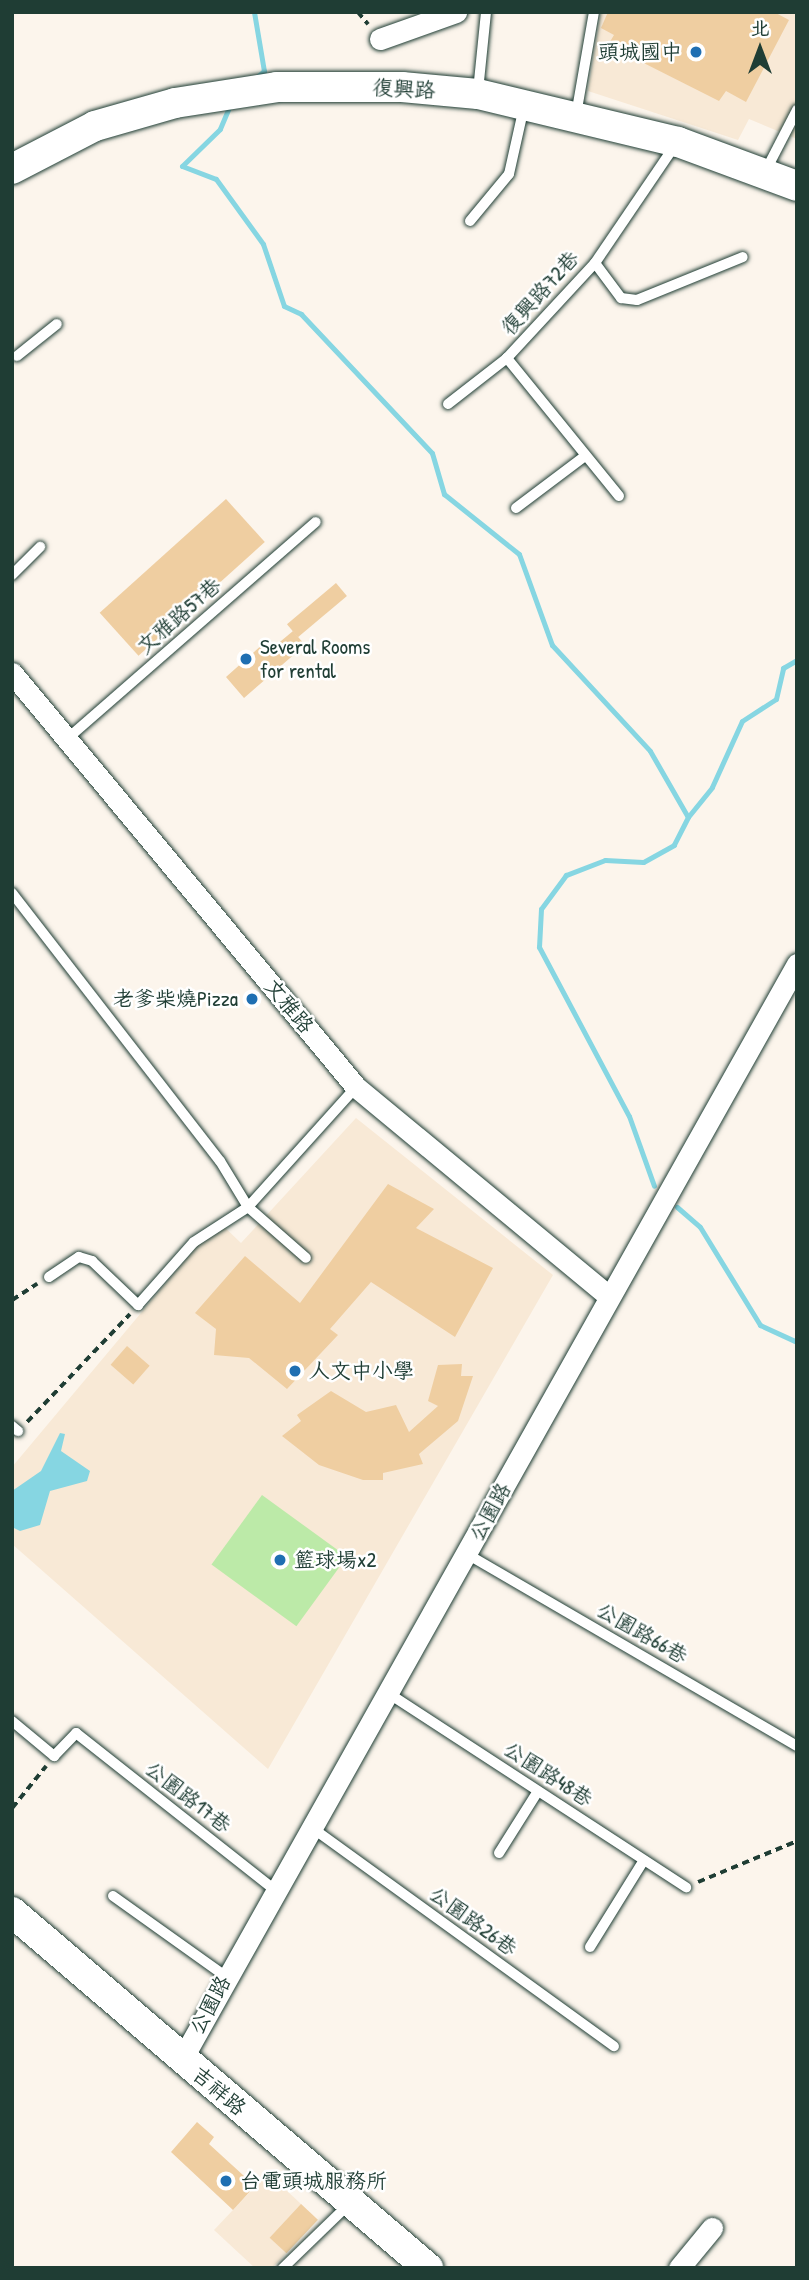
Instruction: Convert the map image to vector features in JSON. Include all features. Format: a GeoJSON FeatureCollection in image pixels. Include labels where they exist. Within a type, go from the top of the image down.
{"type":"FeatureCollection","features":[{"type":"Feature","properties":{"kind":"street"},"geometry":{"type":"LineString","coordinates":[[380,39],[456,12]]}},
{"type":"Feature","properties":{"kind":"street","name":"復興路"},"geometry":{"type":"LineString","coordinates":[[12,169],[95,126],[176,103],[264,89],[478,94],[678,142],[797,186]]}},
{"type":"Feature","properties":{"kind":"street","name":"文雅路"},"geometry":{"type":"LineString","coordinates":[[12,673],[356,1087],[609,1296]]}},
{"type":"Feature","properties":{"kind":"street","name":"公園路"},"geometry":{"type":"LineString","coordinates":[[182,2059],[225,1976],[388,1693],[797,964]]}},
{"type":"Feature","properties":{"kind":"street","name":"吉祥路"},"geometry":{"type":"LineString","coordinates":[[12,1912],[428,2268]]}},
{"type":"Feature","properties":{"kind":"street"},"geometry":{"type":"LineString","coordinates":[[679,2268],[712,2228]]}},
{"type":"Feature","properties":{"kind":"lane"},"geometry":{"type":"LineString","coordinates":[[478,94],[486,12]]}},
{"type":"Feature","properties":{"kind":"lane"},"geometry":{"type":"LineString","coordinates":[[576,118],[594,12]]}},
{"type":"Feature","properties":{"kind":"lane"},"geometry":{"type":"LineString","coordinates":[[470,221],[509,174],[525,105]]}},
{"type":"Feature","properties":{"kind":"lane"},"geometry":{"type":"LineString","coordinates":[[765,172],[797,110]]}},
{"type":"Feature","properties":{"kind":"lane","name":"復興路72巷"},"geometry":{"type":"LineString","coordinates":[[619,496],[507,358],[594,263],[678,142]]}},
{"type":"Feature","properties":{"kind":"lane"},"geometry":{"type":"LineString","coordinates":[[594,263],[621,298],[637,300],[743,257]]}},
{"type":"Feature","properties":{"kind":"lane"},"geometry":{"type":"LineString","coordinates":[[14,355],[57,324]]}},
{"type":"Feature","properties":{"kind":"lane"},"geometry":{"type":"LineString","coordinates":[[448,404],[507,358]]}},
{"type":"Feature","properties":{"kind":"lane"},"geometry":{"type":"LineString","coordinates":[[516,508],[585,456]]}},
{"type":"Feature","properties":{"kind":"lane","name":"文雅路57巷"},"geometry":{"type":"LineString","coordinates":[[67,739],[316,522]]}},
{"type":"Feature","properties":{"kind":"lane"},"geometry":{"type":"LineString","coordinates":[[12,575],[40,547]]}},
{"type":"Feature","properties":{"kind":"lane"},"geometry":{"type":"LineString","coordinates":[[12,893],[220,1161],[248,1207],[306,1258]]}},
{"type":"Feature","properties":{"kind":"lane"},"geometry":{"type":"LineString","coordinates":[[50,1277],[79,1257],[92,1261],[138,1305],[194,1242],[248,1207],[356,1087]]}},
{"type":"Feature","properties":{"kind":"lane","name":"公園路66巷"},"geometry":{"type":"LineString","coordinates":[[467,1553],[797,1746]]}},
{"type":"Feature","properties":{"kind":"lane","name":"公園路48巷"},"geometry":{"type":"LineString","coordinates":[[388,1693],[686,1887]]}},
{"type":"Feature","properties":{"kind":"lane"},"geometry":{"type":"LineString","coordinates":[[12,1721],[54,1756]]}},
{"type":"Feature","properties":{"kind":"lane","name":"公園路17巷"},"geometry":{"type":"LineString","coordinates":[[54,1756],[76,1733],[276,1891]]}},
{"type":"Feature","properties":{"kind":"lane"},"geometry":{"type":"LineString","coordinates":[[499,1853],[538,1791]]}},
{"type":"Feature","properties":{"kind":"lane","name":"公園路26巷"},"geometry":{"type":"LineString","coordinates":[[311,1827],[614,2046]]}},
{"type":"Feature","properties":{"kind":"lane"},"geometry":{"type":"LineString","coordinates":[[590,1947],[644,1860]]}},
{"type":"Feature","properties":{"kind":"lane"},"geometry":{"type":"LineString","coordinates":[[113,1896],[225,1976]]}},
{"type":"Feature","properties":{"kind":"lane"},"geometry":{"type":"LineString","coordinates":[[283,2268],[351,2202]]}},
{"type":"Feature","properties":{"kind":"path"},"geometry":{"type":"LineString","coordinates":[[12,1300],[50,1277]]}},
{"type":"Feature","properties":{"kind":"path"},"geometry":{"type":"LineString","coordinates":[[15,1428],[138,1305]]}},
{"type":"Feature","properties":{"kind":"path"},"geometry":{"type":"LineString","coordinates":[[12,1808],[54,1756]]}},
{"type":"Feature","properties":{"kind":"path"},"geometry":{"type":"LineString","coordinates":[[686,1887],[797,1841]]}},
{"type":"Feature","properties":{"kind":"shaded area","name":"頭城國中"},"geometry":{"type":"Polygon","coordinates":[[[601,12],[797,12],[797,139],[749,119],[738,140],[588,91],[601,12]]]}},
{"type":"Feature","properties":{"kind":"shaded area","name":"人文中小學"},"geometry":{"type":"Polygon","coordinates":[[[356,1118],[553,1275],[268,1769],[12,1544],[12,1467],[218,1221],[241,1243],[356,1118]]]}},
{"type":"Feature","properties":{"kind":"shaded area"},"geometry":{"type":"Polygon","coordinates":[[[268,2173],[318,2220],[272,2268],[255,2268],[214,2230],[268,2173]]]}},
{"type":"Feature","properties":{"kind":"green space","name":"籃球場x2"},"geometry":{"type":"Polygon","coordinates":[[[262,1495],[347,1557],[296,1626],[211,1565],[262,1495]]]}},
{"type":"Feature","properties":{"kind":"water"},"geometry":{"type":"Polygon","coordinates":[[[60,1433],[65,1434],[61,1451],[90,1471],[87,1481],[50,1491],[40,1525],[20,1531],[12,1527],[12,1491],[41,1471],[60,1433]]]}},
{"type":"Feature","properties":{"kind":"building"},"geometry":{"type":"Polygon","coordinates":[[[608,12],[774,12],[789,20],[746,102],[726,91],[719,101],[608,45],[614,35],[601,28],[608,12]]]}},
{"type":"Feature","properties":{"kind":"building"},"geometry":{"type":"Polygon","coordinates":[[[226,499],[265,542],[138,656],[100,613],[226,499]]]}},
{"type":"Feature","properties":{"kind":"building"},"geometry":{"type":"Polygon","coordinates":[[[336,583],[347,596],[298,637],[287,624],[336,583]]]}},
{"type":"Feature","properties":{"kind":"building"},"geometry":{"type":"Polygon","coordinates":[[[293,631],[305,645],[244,698],[226,677],[263,644],[269,651],[293,631]]]}},
{"type":"Feature","properties":{"kind":"building"},"geometry":{"type":"Polygon","coordinates":[[[388,1184],[434,1209],[416,1228],[493,1268],[455,1337],[371,1282],[330,1329],[338,1335],[287,1389],[249,1358],[214,1355],[216,1329],[195,1313],[245,1256],[300,1303],[388,1184]]]}},
{"type":"Feature","properties":{"kind":"building"},"geometry":{"type":"Polygon","coordinates":[[[127,1346],[150,1366],[133,1385],[111,1365],[127,1346]]]}},
{"type":"Feature","properties":{"kind":"building"},"geometry":{"type":"Polygon","coordinates":[[[462,1364],[461,1376],[473,1376],[458,1421],[419,1454],[423,1464],[383,1473],[383,1480],[363,1480],[319,1465],[282,1436],[301,1421],[297,1415],[331,1391],[366,1412],[396,1405],[409,1432],[438,1406],[428,1401],[438,1365],[462,1364]]]}},
{"type":"Feature","properties":{"kind":"building"},"geometry":{"type":"Polygon","coordinates":[[[197,2122],[214,2137],[209,2144],[255,2186],[233,2210],[171,2152],[197,2122]]]}},
{"type":"Feature","properties":{"kind":"building"},"geometry":{"type":"Polygon","coordinates":[[[301,2204],[318,2220],[286,2253],[270,2238],[301,2204]]]}},
{"type":"Feature","properties":{"kind":"waterway"},"geometry":{"type":"LineString","coordinates":[[254,12],[264,71],[256,78]]}},
{"type":"Feature","properties":{"kind":"waterway"},"geometry":{"type":"LineString","coordinates":[[230,105],[220,129],[182,166],[216,179],[263,244],[284,306],[301,314],[432,453],[444,494],[519,554],[552,645],[650,751],[688,817],[674,845],[643,862],[605,860],[566,875],[541,909],[539,947],[629,1116],[654,1186]]}},
{"type":"Feature","properties":{"kind":"waterway"},"geometry":{"type":"LineString","coordinates":[[688,817],[712,787],[742,721],[776,699],[783,668],[797,660]]}},
{"type":"Feature","properties":{"kind":"waterway"},"geometry":{"type":"LineString","coordinates":[[677,1207],[700,1227],[760,1325],[797,1342]]}},
{"type":"Feature","properties":{"kind":"place","name":"頭城國中"},"geometry":{"type":"Point","coordinates":[696,52]}},
{"type":"Feature","properties":{"kind":"place","name":"Several Rooms for rental"},"geometry":{"type":"Point","coordinates":[246,659]}},
{"type":"Feature","properties":{"kind":"place","name":"老爹柴燒Pizza"},"geometry":{"type":"Point","coordinates":[252,999]}},
{"type":"Feature","properties":{"kind":"place","name":"人文中小學"},"geometry":{"type":"Point","coordinates":[295,1371]}},
{"type":"Feature","properties":{"kind":"place","name":"籃球場x2"},"geometry":{"type":"Point","coordinates":[280,1560]}},
{"type":"Feature","properties":{"kind":"place","name":"台電頭城服務所"},"geometry":{"type":"Point","coordinates":[226,2181]}}]}
